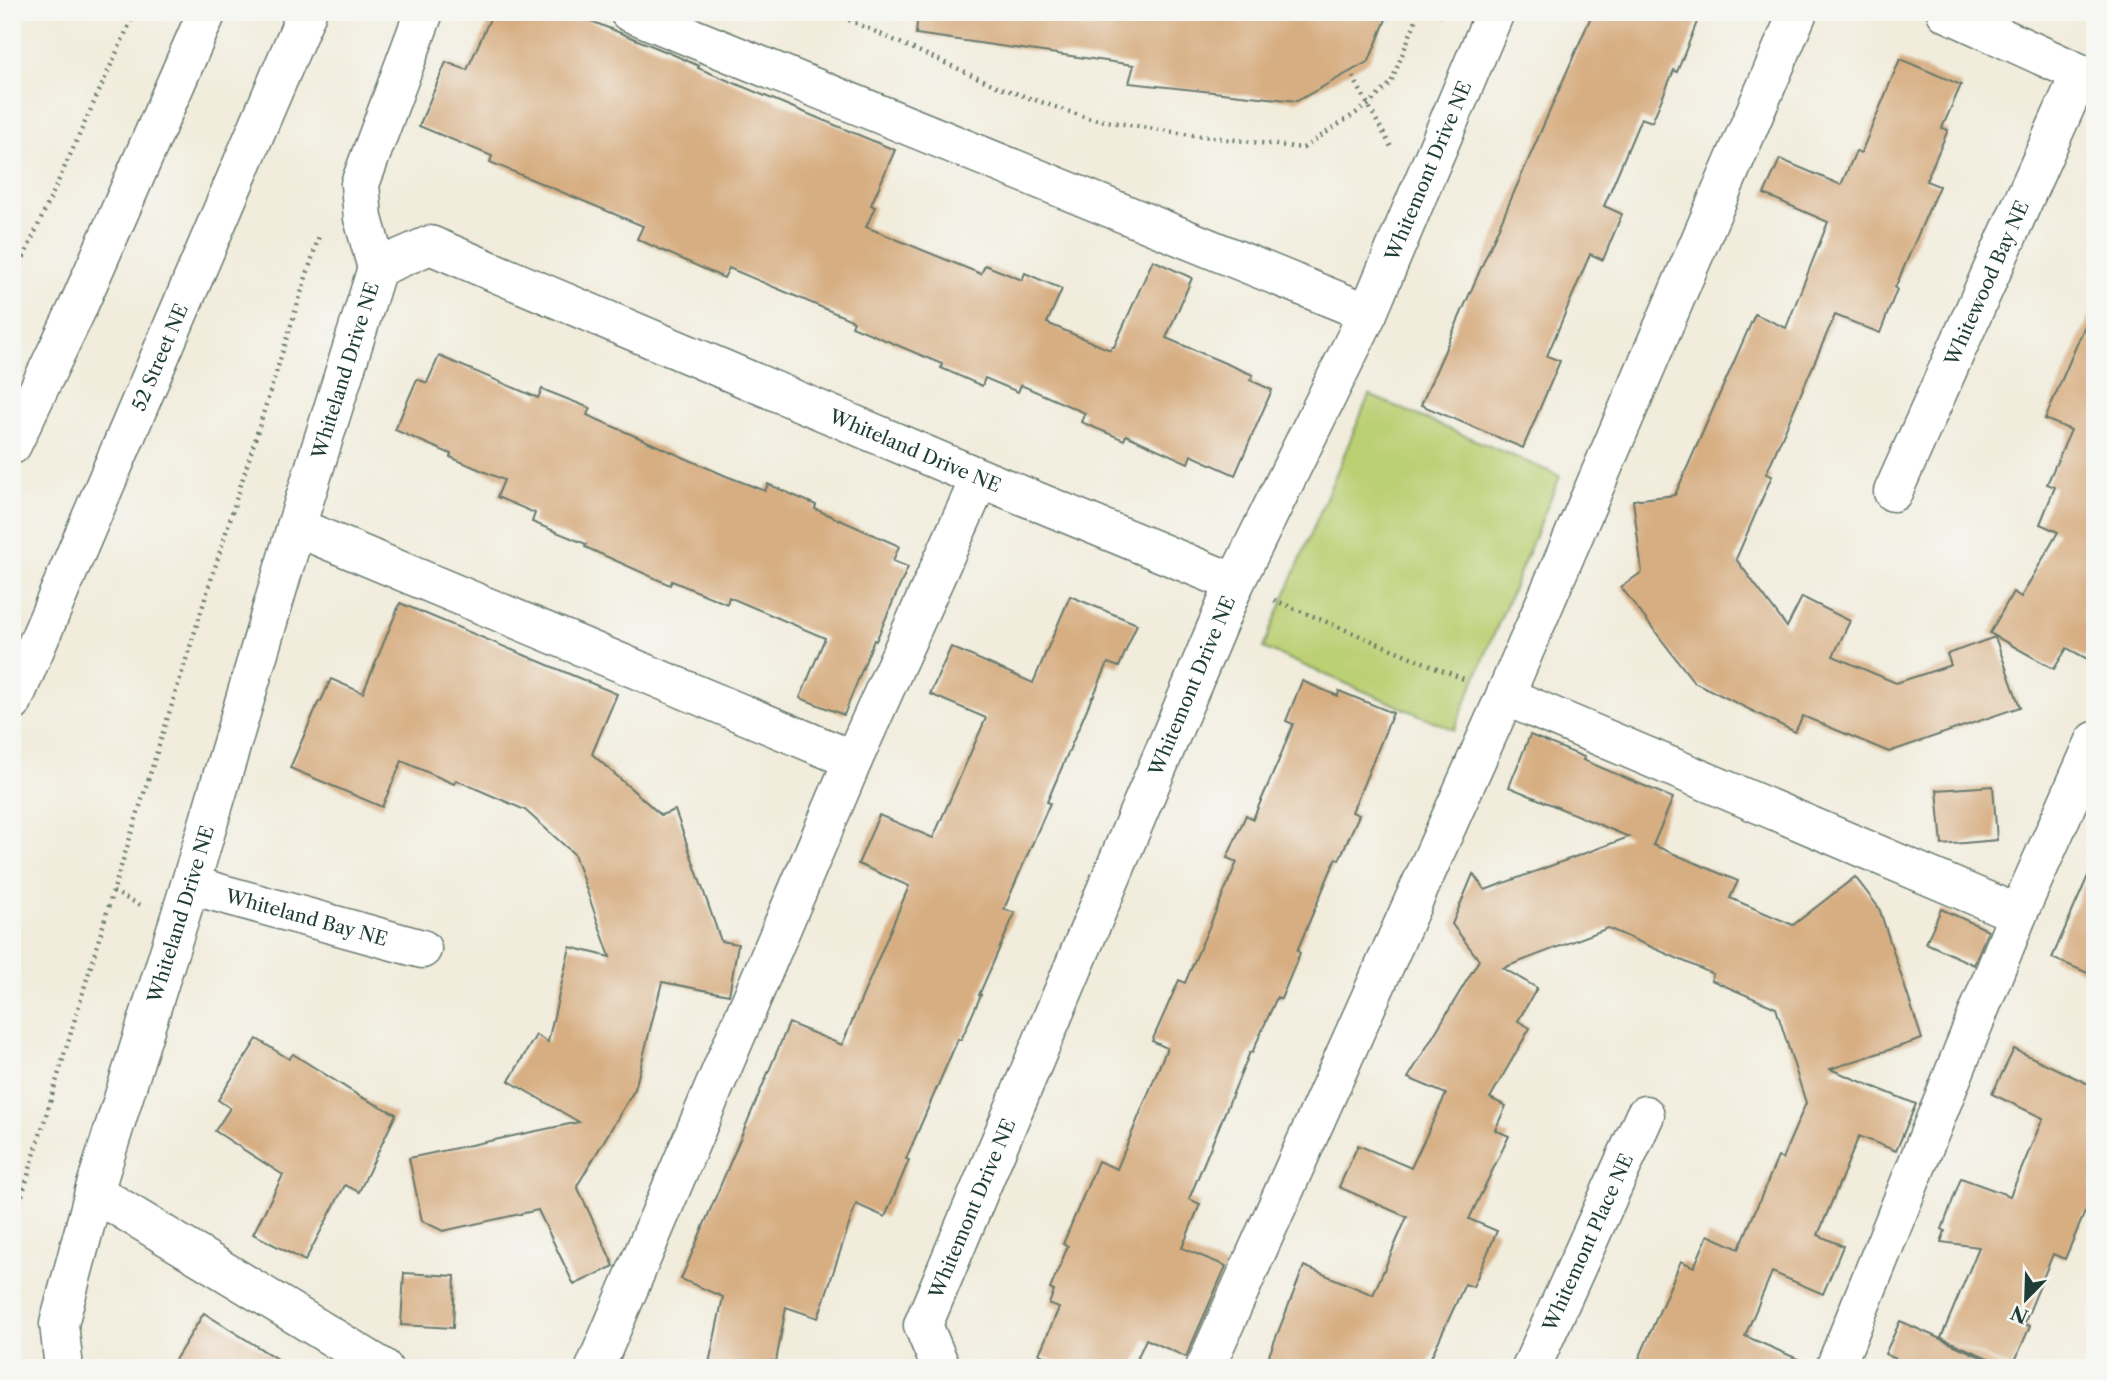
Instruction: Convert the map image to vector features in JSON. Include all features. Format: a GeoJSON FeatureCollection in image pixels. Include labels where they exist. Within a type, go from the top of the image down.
{"type":"FeatureCollection","features":[{"type":"Feature","properties":{"kind":"street"},"geometry":{"type":"LineString","coordinates":[[12,445],[77,309],[206,12]]}},
{"type":"Feature","properties":{"kind":"street","name":"52 Street NE"},"geometry":{"type":"LineString","coordinates":[[12,703],[307,12]]}},
{"type":"Feature","properties":{"kind":"street"},"geometry":{"type":"LineString","coordinates":[[377,268],[363,218],[360,184],[424,12]]}},
{"type":"Feature","properties":{"kind":"street"},"geometry":{"type":"LineString","coordinates":[[629,12],[1368,313]]}},
{"type":"Feature","properties":{"kind":"street","name":"Whitemont Drive NE"},"geometry":{"type":"LineString","coordinates":[[941,1368],[923,1325],[1235,583],[1368,313],[1495,12]]}},
{"type":"Feature","properties":{"kind":"street"},"geometry":{"type":"LineString","coordinates":[[1205,1368],[1505,696],[1798,12]]}},
{"type":"Feature","properties":{"kind":"street"},"geometry":{"type":"LineString","coordinates":[[1945,12],[2087,77]]}},
{"type":"Feature","properties":{"kind":"street","name":"Whitewood Bay NE"},"geometry":{"type":"LineString","coordinates":[[1893,492],[2087,77]]}},
{"type":"Feature","properties":{"kind":"street","name":"Whiteland Drive NE"},"geometry":{"type":"LineString","coordinates":[[64,1368],[58,1324],[94,1192],[190,886],[296,527],[377,268],[430,245],[1235,583]]}},
{"type":"Feature","properties":{"kind":"street"},"geometry":{"type":"LineString","coordinates":[[595,1368],[853,761],[980,478]]}},
{"type":"Feature","properties":{"kind":"street"},"geometry":{"type":"LineString","coordinates":[[296,527],[853,761]]}},
{"type":"Feature","properties":{"kind":"street"},"geometry":{"type":"LineString","coordinates":[[1505,696],[2018,914]]}},
{"type":"Feature","properties":{"kind":"street"},"geometry":{"type":"LineString","coordinates":[[1835,1368],[2018,914],[2095,741]]}},
{"type":"Feature","properties":{"kind":"street","name":"Whiteland Bay NE"},"geometry":{"type":"LineString","coordinates":[[190,886],[422,949]]}},
{"type":"Feature","properties":{"kind":"street","name":"Whitemont Place NE"},"geometry":{"type":"LineString","coordinates":[[1531,1368],[1645,1115]]}},
{"type":"Feature","properties":{"kind":"street"},"geometry":{"type":"LineString","coordinates":[[94,1192],[383,1368]]}},
{"type":"Feature","properties":{"kind":"path"},"geometry":{"type":"LineString","coordinates":[[12,283],[135,12]]}},
{"type":"Feature","properties":{"kind":"path"},"geometry":{"type":"LineString","coordinates":[[838,12],[841,16],[1000,88],[1087,118],[1185,134],[1303,148],[1368,105],[1391,83],[1419,12]]}},
{"type":"Feature","properties":{"kind":"path"},"geometry":{"type":"LineString","coordinates":[[1353,77],[1368,105]]}},
{"type":"Feature","properties":{"kind":"path"},"geometry":{"type":"LineString","coordinates":[[12,1229],[117,879],[277,365],[320,236]]}},
{"type":"Feature","properties":{"kind":"path"},"geometry":{"type":"LineString","coordinates":[[1235,583],[1505,696]]}},
{"type":"Feature","properties":{"kind":"green space"},"geometry":{"type":"Polygon","coordinates":[[[1369,395],[1560,476],[1454,730],[1263,648],[1369,395]]]}},
{"type":"Feature","properties":{"kind":"building"},"geometry":{"type":"Polygon","coordinates":[[[493,12],[569,12],[895,150],[871,205],[875,207],[866,227],[981,274],[985,265],[1022,280],[1025,273],[1062,289],[1047,323],[1110,350],[1114,347],[1153,260],[1192,278],[1166,338],[1253,375],[1250,380],[1272,390],[1235,475],[1191,455],[1188,463],[1126,435],[1124,440],[1081,422],[1085,413],[1021,385],[1018,392],[985,378],[982,386],[941,368],[942,364],[852,326],[854,321],[729,268],[724,278],[637,239],[643,226],[490,162],[492,156],[419,126],[446,62],[467,70],[493,12]]]}},
{"type":"Feature","properties":{"kind":"building"},"geometry":{"type":"Polygon","coordinates":[[[918,12],[1389,12],[1369,61],[1297,101],[1129,83],[1134,65],[916,34],[918,12]]]}},
{"type":"Feature","properties":{"kind":"building"},"geometry":{"type":"Polygon","coordinates":[[[1593,12],[1701,12],[1677,72],[1674,70],[1652,122],[1641,118],[1604,206],[1622,214],[1603,260],[1590,254],[1547,356],[1560,361],[1523,448],[1421,405],[1593,12]]]}},
{"type":"Feature","properties":{"kind":"building"},"geometry":{"type":"Polygon","coordinates":[[[1900,59],[1961,85],[1942,128],[1948,130],[1926,181],[1939,186],[1895,288],[1897,289],[1880,333],[1835,315],[1766,474],[1772,476],[1736,559],[1787,627],[1802,597],[1850,621],[1833,656],[1896,683],[1951,665],[1947,654],[1995,637],[2020,707],[1889,752],[1803,716],[1795,732],[1694,682],[1621,587],[1642,572],[1633,500],[1675,495],[1755,314],[1786,328],[1828,222],[1764,194],[1780,159],[1841,185],[1856,151],[1861,153],[1900,59]]]}},
{"type":"Feature","properties":{"kind":"building"},"geometry":{"type":"Polygon","coordinates":[[[2095,302],[2095,663],[2067,648],[2054,669],[1990,633],[2013,592],[2021,597],[2058,532],[2040,524],[2055,487],[2047,484],[2071,430],[2045,419],[2095,302]]]}},
{"type":"Feature","properties":{"kind":"building"},"geometry":{"type":"Polygon","coordinates":[[[439,356],[538,398],[542,389],[590,408],[587,415],[765,491],[768,484],[816,505],[815,509],[899,546],[893,561],[908,567],[876,641],[874,640],[844,715],[800,698],[825,638],[729,597],[727,604],[672,581],[670,585],[585,547],[586,544],[532,522],[535,513],[497,497],[504,480],[395,430],[417,379],[427,383],[439,356]]]}},
{"type":"Feature","properties":{"kind":"building"},"geometry":{"type":"Polygon","coordinates":[[[1070,596],[1137,624],[1119,667],[1108,663],[1047,802],[1050,803],[1004,909],[1015,913],[981,995],[961,1040],[958,1039],[906,1159],[909,1160],[885,1217],[856,1204],[818,1318],[786,1307],[776,1362],[772,1361],[771,1368],[708,1368],[723,1297],[681,1279],[789,1023],[842,1045],[909,886],[858,864],[879,815],[933,838],[986,718],[930,694],[951,647],[1033,683],[1070,596]]]}},
{"type":"Feature","properties":{"kind":"building"},"geometry":{"type":"Polygon","coordinates":[[[400,603],[617,694],[592,754],[661,815],[675,810],[721,941],[738,944],[729,995],[662,982],[635,1089],[577,1186],[614,1266],[574,1285],[538,1210],[443,1231],[422,1221],[409,1158],[579,1122],[509,1081],[536,1035],[548,1042],[570,947],[610,957],[574,854],[525,810],[456,780],[454,784],[402,761],[382,807],[290,768],[331,679],[363,693],[400,603]]]}},
{"type":"Feature","properties":{"kind":"building"},"geometry":{"type":"Polygon","coordinates":[[[1302,681],[1338,696],[1339,691],[1393,713],[1352,812],[1359,815],[1339,860],[1336,858],[1297,951],[1300,953],[1281,999],[1277,997],[1252,1053],[1250,1052],[1189,1199],[1200,1204],[1182,1248],[1226,1266],[1186,1357],[1146,1339],[1133,1368],[1070,1368],[1039,1354],[1059,1308],[1049,1304],[1054,1291],[1050,1289],[1068,1246],[1063,1244],[1098,1161],[1117,1169],[1167,1048],[1152,1041],[1179,980],[1185,983],[1237,862],[1227,858],[1246,815],[1253,819],[1278,762],[1293,724],[1286,721],[1302,681]]]}},
{"type":"Feature","properties":{"kind":"building"},"geometry":{"type":"Polygon","coordinates":[[[1530,735],[1673,798],[1653,845],[1738,881],[1730,898],[1793,925],[1855,877],[1879,908],[1922,1039],[1830,1069],[1916,1104],[1896,1151],[1859,1136],[1818,1235],[1843,1246],[1823,1294],[1772,1272],[1745,1336],[1814,1368],[1635,1368],[1681,1261],[1694,1267],[1708,1235],[1739,1249],[1778,1157],[1782,1159],[1806,1103],[1776,1008],[1711,980],[1713,974],[1608,928],[1503,968],[1537,988],[1518,1021],[1530,1028],[1490,1098],[1506,1106],[1495,1130],[1509,1136],[1469,1219],[1497,1231],[1473,1287],[1465,1284],[1426,1368],[1264,1368],[1304,1266],[1373,1295],[1407,1217],[1339,1187],[1358,1145],[1411,1168],[1446,1094],[1408,1078],[1479,960],[1452,924],[1473,874],[1485,890],[1629,837],[1509,787],[1530,735]]]}},
{"type":"Feature","properties":{"kind":"building"},"geometry":{"type":"Polygon","coordinates":[[[1993,786],[1997,840],[1942,845],[1937,790],[1993,786]]]}},
{"type":"Feature","properties":{"kind":"building"},"geometry":{"type":"Polygon","coordinates":[[[2095,860],[2095,976],[2052,958],[2095,860]]]}},
{"type":"Feature","properties":{"kind":"building"},"geometry":{"type":"Polygon","coordinates":[[[1941,909],[1988,930],[1974,965],[1926,943],[1941,909]]]}},
{"type":"Feature","properties":{"kind":"building"},"geometry":{"type":"Polygon","coordinates":[[[257,1039],[289,1059],[293,1054],[361,1097],[396,1114],[359,1192],[345,1185],[305,1261],[253,1234],[283,1175],[215,1131],[230,1108],[218,1100],[257,1039]]]}},
{"type":"Feature","properties":{"kind":"building"},"geometry":{"type":"Polygon","coordinates":[[[2014,1049],[2095,1087],[2095,1216],[2085,1212],[2065,1259],[2053,1254],[2024,1324],[2030,1326],[2012,1368],[1941,1338],[1979,1247],[1941,1242],[1945,1231],[1942,1229],[1961,1178],[2010,1196],[2043,1118],[1992,1094],[2014,1049]]]}},
{"type":"Feature","properties":{"kind":"building"},"geometry":{"type":"Polygon","coordinates":[[[404,1273],[455,1276],[453,1328],[401,1325],[404,1273]]]}},
{"type":"Feature","properties":{"kind":"building"},"geometry":{"type":"Polygon","coordinates":[[[204,1313],[291,1368],[170,1368],[204,1313]]]}},
{"type":"Feature","properties":{"kind":"building"},"geometry":{"type":"Polygon","coordinates":[[[1900,1321],[2006,1368],[1916,1368],[1885,1354],[1900,1321]]]}}]}
